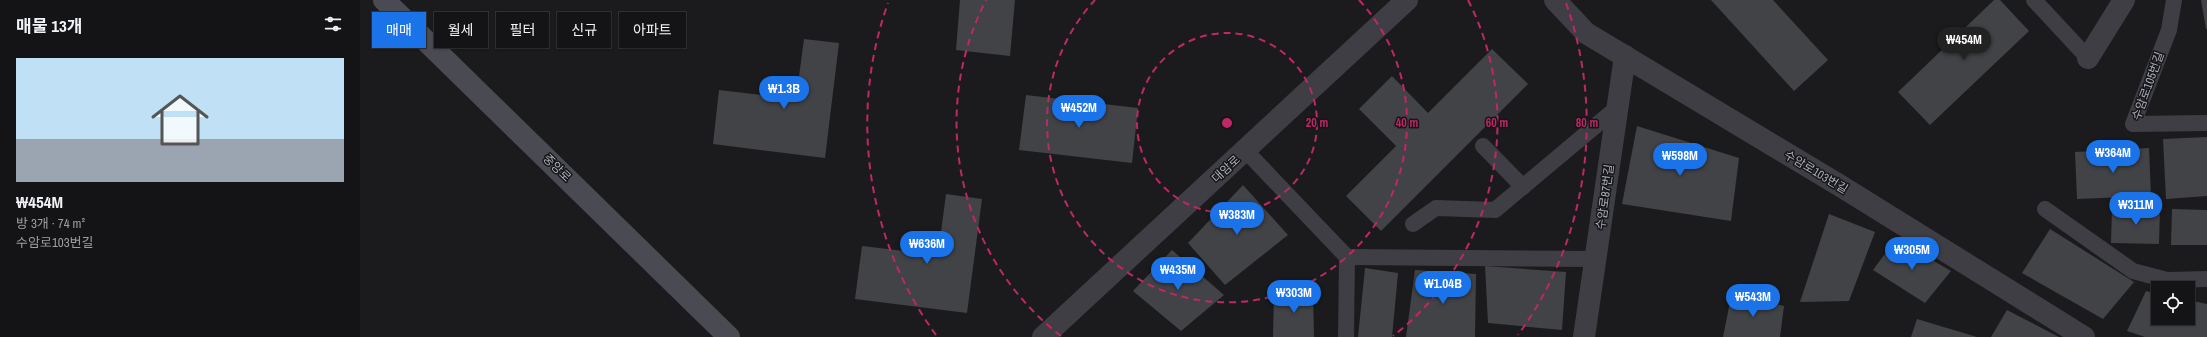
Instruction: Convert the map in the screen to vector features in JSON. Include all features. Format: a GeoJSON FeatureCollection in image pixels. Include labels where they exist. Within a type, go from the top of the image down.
{"type":"FeatureCollection","features":[{"type":"Feature","properties":{"kind":"main road","name":"중앙로"},"geometry":{"type":"LineString","coordinates":[[384,0],[729,337]]}},
{"type":"Feature","properties":{"kind":"street","name":"대암로"},"geometry":{"type":"LineString","coordinates":[[1043,337],[1407,0]]}},
{"type":"Feature","properties":{"kind":"street","name":"수암로103번길"},"geometry":{"type":"LineString","coordinates":[[1555,0],[1586,33],[2084,337]]}},
{"type":"Feature","properties":{"kind":"street"},"geometry":{"type":"LineString","coordinates":[[2088,58],[2124,0]]}},
{"type":"Feature","properties":{"kind":"street","name":"수암로87번길"},"geometry":{"type":"LineString","coordinates":[[1584,337],[1625,56]]}},
{"type":"Feature","properties":{"kind":"lane"},"geometry":{"type":"LineString","coordinates":[[2034,0],[2088,58]]}},
{"type":"Feature","properties":{"kind":"lane","name":"수암로105번길"},"geometry":{"type":"LineString","coordinates":[[2174,0],[2169,30],[2132,124],[2207,123]]}},
{"type":"Feature","properties":{"kind":"lane"},"geometry":{"type":"LineString","coordinates":[[1413,224],[1436,208],[1495,210],[1618,107]]}},
{"type":"Feature","properties":{"kind":"lane"},"geometry":{"type":"LineString","coordinates":[[1483,146],[1523,187]]}},
{"type":"Feature","properties":{"kind":"lane"},"geometry":{"type":"LineString","coordinates":[[1246,150],[1347,257],[1346,337]]}},
{"type":"Feature","properties":{"kind":"lane"},"geometry":{"type":"LineString","coordinates":[[2045,209],[2133,271],[2167,280],[2207,279]]}},
{"type":"Feature","properties":{"kind":"lane"},"geometry":{"type":"LineString","coordinates":[[1347,257],[1595,259]]}},
{"type":"Feature","properties":{"kind":"building"},"geometry":{"type":"Polygon","coordinates":[[[960,0],[1015,0],[1010,56],[956,50],[960,0]]]}},
{"type":"Feature","properties":{"kind":"building"},"geometry":{"type":"Polygon","coordinates":[[[1711,0],[1773,0],[1828,60],[1794,91],[1711,0]]]}},
{"type":"Feature","properties":{"kind":"building"},"geometry":{"type":"Polygon","coordinates":[[[1994,0],[2000,0],[2029,31],[1930,125],[1898,92],[1994,0]]]}},
{"type":"Feature","properties":{"kind":"building"},"geometry":{"type":"Polygon","coordinates":[[[2201,0],[2207,0],[2207,29],[2206,29],[2201,0]]]}},
{"type":"Feature","properties":{"kind":"building"},"geometry":{"type":"Polygon","coordinates":[[[804,39],[839,43],[825,158],[713,144],[719,90],[796,99],[804,39]]]}},
{"type":"Feature","properties":{"kind":"building"},"geometry":{"type":"Polygon","coordinates":[[[1492,49],[1528,84],[1381,231],[1346,196],[1396,146],[1359,109],[1392,76],[1428,113],[1492,49]]]}},
{"type":"Feature","properties":{"kind":"building"},"geometry":{"type":"Polygon","coordinates":[[[1026,95],[1138,108],[1132,163],[1019,150],[1026,95]]]}},
{"type":"Feature","properties":{"kind":"building"},"geometry":{"type":"Polygon","coordinates":[[[1637,126],[1739,158],[1731,221],[1622,204],[1637,126]]]}},
{"type":"Feature","properties":{"kind":"building"},"geometry":{"type":"Polygon","coordinates":[[[2207,137],[2207,196],[2166,199],[2163,139],[2207,137]]]}},
{"type":"Feature","properties":{"kind":"building"},"geometry":{"type":"Polygon","coordinates":[[[2149,148],[2151,196],[2077,199],[2075,152],[2149,148]]]}},
{"type":"Feature","properties":{"kind":"building"},"geometry":{"type":"Polygon","coordinates":[[[1243,185],[1288,235],[1225,285],[1188,243],[1243,185]]]}},
{"type":"Feature","properties":{"kind":"building"},"geometry":{"type":"Polygon","coordinates":[[[946,194],[982,199],[967,313],[855,299],[862,246],[938,255],[946,194]]]}},
{"type":"Feature","properties":{"kind":"building"},"geometry":{"type":"Polygon","coordinates":[[[2112,207],[2160,208],[2159,244],[2111,243],[2112,207]]]}},
{"type":"Feature","properties":{"kind":"building"},"geometry":{"type":"Polygon","coordinates":[[[2172,209],[2207,210],[2207,245],[2171,245],[2172,209]]]}},
{"type":"Feature","properties":{"kind":"building"},"geometry":{"type":"Polygon","coordinates":[[[1829,214],[1875,232],[1849,301],[1800,302],[1829,214]]]}},
{"type":"Feature","properties":{"kind":"building"},"geometry":{"type":"Polygon","coordinates":[[[2050,229],[2134,282],[2103,319],[2022,273],[2050,229]]]}},
{"type":"Feature","properties":{"kind":"building"},"geometry":{"type":"Polygon","coordinates":[[[1896,239],[1951,271],[1925,303],[1873,270],[1896,239]]]}},
{"type":"Feature","properties":{"kind":"building"},"geometry":{"type":"Polygon","coordinates":[[[1172,250],[1224,295],[1181,331],[1133,291],[1172,250]]]}},
{"type":"Feature","properties":{"kind":"building"},"geometry":{"type":"Polygon","coordinates":[[[1485,266],[1566,272],[1562,330],[1488,323],[1485,266]]]}},
{"type":"Feature","properties":{"kind":"building"},"geometry":{"type":"Polygon","coordinates":[[[1365,268],[1398,273],[1392,337],[1358,337],[1365,268]]]}},
{"type":"Feature","properties":{"kind":"building"},"geometry":{"type":"Polygon","coordinates":[[[1415,270],[1476,274],[1475,337],[1406,337],[1415,270]]]}},
{"type":"Feature","properties":{"kind":"building"},"geometry":{"type":"Polygon","coordinates":[[[1313,289],[1314,337],[1273,337],[1274,292],[1313,289]]]}},
{"type":"Feature","properties":{"kind":"building"},"geometry":{"type":"Polygon","coordinates":[[[2146,291],[2151,292],[2151,325],[2195,325],[2195,301],[2207,304],[2207,337],[2145,337],[2127,331],[2146,291]]]}},
{"type":"Feature","properties":{"kind":"building"},"geometry":{"type":"Polygon","coordinates":[[[1732,292],[1784,306],[1780,337],[1723,337],[1732,292]]]}},
{"type":"Feature","properties":{"kind":"building"},"geometry":{"type":"Polygon","coordinates":[[[2007,310],[2059,337],[1991,337],[2007,310]]]}},
{"type":"Feature","properties":{"kind":"building"},"geometry":{"type":"Polygon","coordinates":[[[1917,319],[1977,337],[1911,337],[1917,319]]]}}]}
